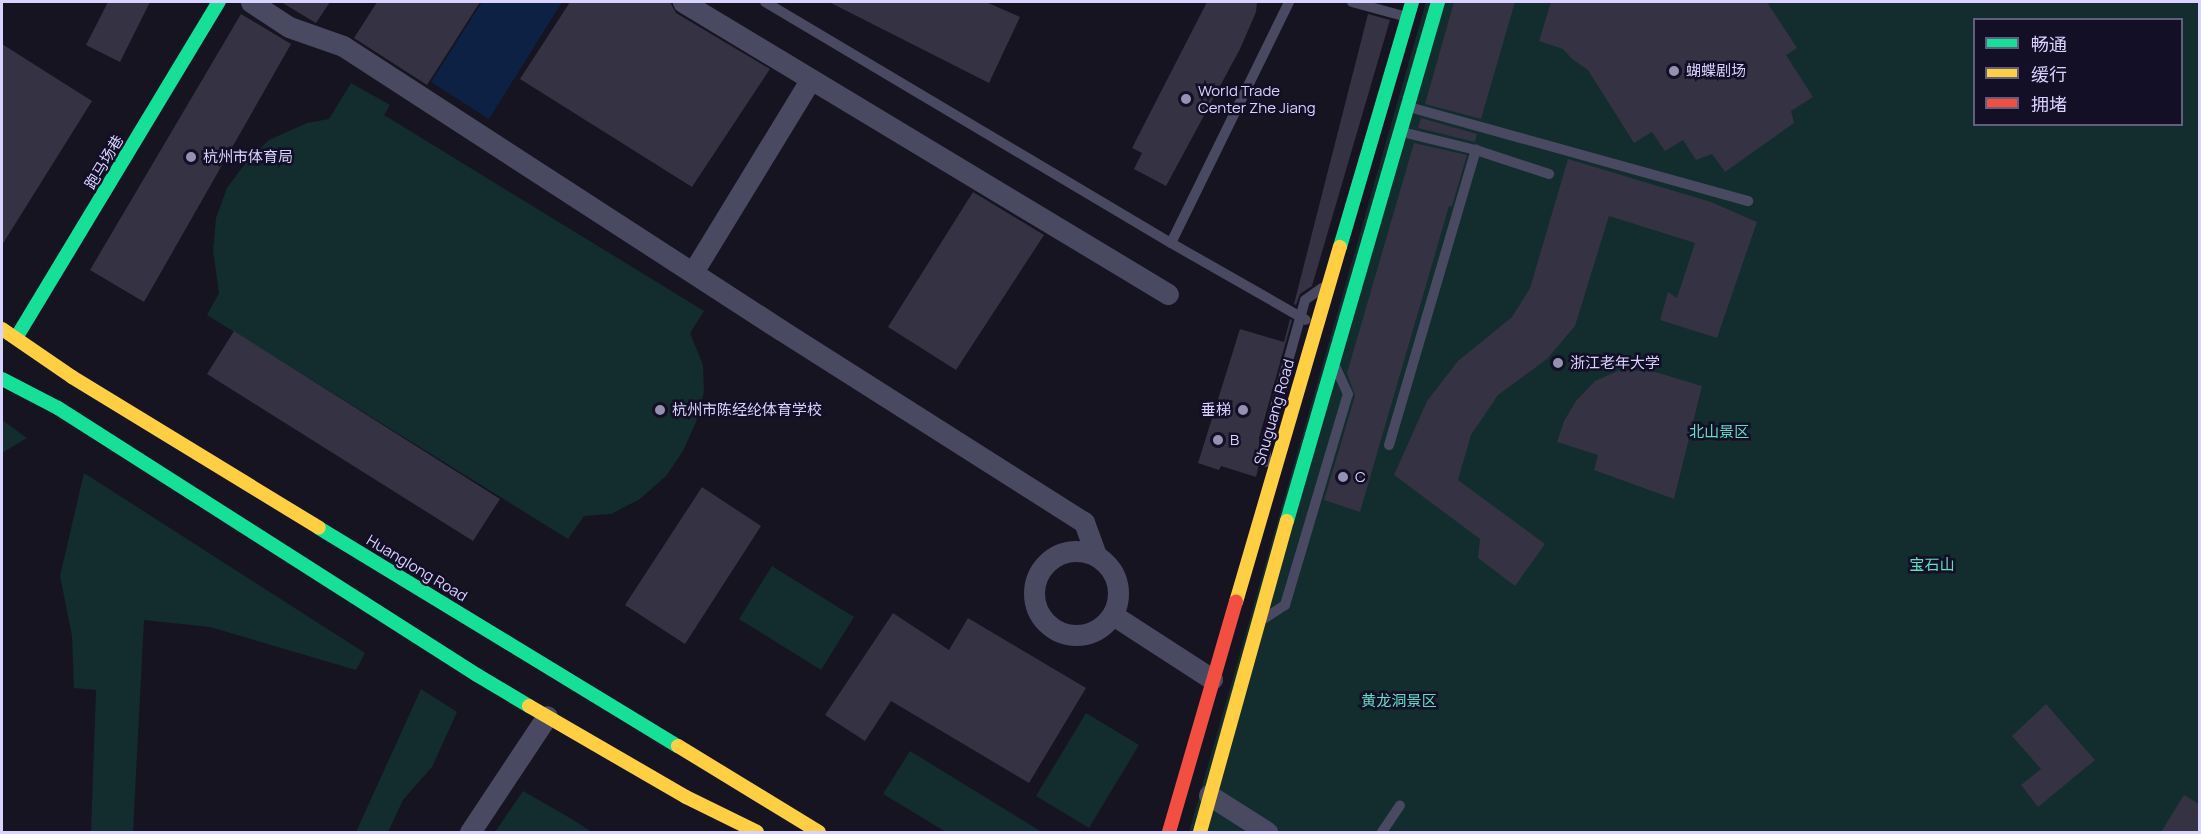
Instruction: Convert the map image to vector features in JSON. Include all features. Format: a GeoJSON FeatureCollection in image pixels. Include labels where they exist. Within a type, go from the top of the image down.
{"type":"FeatureCollection","features":[{"type":"Feature","properties":{"kind":"main road","name":"跑马场巷"},"geometry":{"type":"LineString","coordinates":[[16,338],[219,2]]}},
{"type":"Feature","properties":{"kind":"main road","name":"Shuguang Road"},"geometry":{"type":"LineString","coordinates":[[1169,832],[1412,2]]}},
{"type":"Feature","properties":{"kind":"main road"},"geometry":{"type":"LineString","coordinates":[[1200,832],[1258,623],[1438,2]]}},
{"type":"Feature","properties":{"kind":"main road","name":"Huanglong Road"},"geometry":{"type":"LineString","coordinates":[[2,329],[72,377],[819,832]]}},
{"type":"Feature","properties":{"kind":"main road"},"geometry":{"type":"LineString","coordinates":[[32,367],[72,377]]}},
{"type":"Feature","properties":{"kind":"main road"},"geometry":{"type":"LineString","coordinates":[[2,379],[58,408],[454,661],[686,797],[757,832]]}},
{"type":"Feature","properties":{"kind":"main road"},"geometry":{"type":"LineString","coordinates":[[454,661],[471,660],[480,650],[484,638],[475,622]]}},
{"type":"Feature","properties":{"kind":"street"},"geometry":{"type":"LineString","coordinates":[[251,2],[290,27],[343,46],[780,330],[1084,522],[1096,555]]}},
{"type":"Feature","properties":{"kind":"street"},"geometry":{"type":"LineString","coordinates":[[683,2],[1168,294]]}},
{"type":"Feature","properties":{"kind":"street"},"geometry":{"type":"LineString","coordinates":[[693,272],[810,80]]}},
{"type":"Feature","properties":{"kind":"street"},"geometry":{"type":"LineString","coordinates":[[1068,551],[1082,551],[1096,555],[1107,563],[1117,582],[1118,602],[1113,615],[1104,626],[1091,633],[1064,634],[1051,628],[1041,618],[1035,605],[1034,591],[1037,578],[1044,566],[1055,556],[1068,551]]}},
{"type":"Feature","properties":{"kind":"street"},"geometry":{"type":"LineString","coordinates":[[1113,615],[1212,679]]}},
{"type":"Feature","properties":{"kind":"street"},"geometry":{"type":"LineString","coordinates":[[470,832],[548,716]]}},
{"type":"Feature","properties":{"kind":"street"},"geometry":{"type":"LineString","coordinates":[[1209,795],[1267,832]]}},
{"type":"Feature","properties":{"kind":"lane"},"geometry":{"type":"LineString","coordinates":[[765,2],[1171,243],[1317,326]]}},
{"type":"Feature","properties":{"kind":"lane"},"geometry":{"type":"LineString","coordinates":[[1171,243],[1289,2]]}},
{"type":"Feature","properties":{"kind":"lane"},"geometry":{"type":"LineString","coordinates":[[1352,2],[1408,17]]}},
{"type":"Feature","properties":{"kind":"lane"},"geometry":{"type":"LineString","coordinates":[[1406,107],[1748,201]]}},
{"type":"Feature","properties":{"kind":"lane"},"geometry":{"type":"LineString","coordinates":[[1399,132],[1476,150],[1549,174]]}},
{"type":"Feature","properties":{"kind":"lane"},"geometry":{"type":"LineString","coordinates":[[1389,445],[1476,150]]}},
{"type":"Feature","properties":{"kind":"lane"},"geometry":{"type":"LineString","coordinates":[[1266,496],[1266,440],[1305,300],[1330,282]]}},
{"type":"Feature","properties":{"kind":"lane"},"geometry":{"type":"LineString","coordinates":[[1258,623],[1285,605],[1348,394],[1333,362]]}},
{"type":"Feature","properties":{"kind":"lane"},"geometry":{"type":"LineString","coordinates":[[1382,832],[1400,805]]}},
{"type":"Feature","properties":{"kind":"green space","name":"北山景区"},"geometry":{"type":"Polygon","coordinates":[[[1426,2],[2199,2],[2199,832],[1189,832],[1426,2]]]}},
{"type":"Feature","properties":{"kind":"green space"},"geometry":{"type":"Polygon","coordinates":[[[351,83],[390,105],[384,115],[704,311],[690,333],[703,365],[704,392],[696,422],[683,451],[666,476],[640,499],[611,514],[584,516],[568,539],[207,315],[219,293],[213,251],[216,218],[227,188],[247,161],[269,140],[307,123],[329,119],[351,83]]]}},
{"type":"Feature","properties":{"kind":"green space"},"geometry":{"type":"Polygon","coordinates":[[[2,420],[27,438],[2,453],[2,420]]]}},
{"type":"Feature","properties":{"kind":"green space"},"geometry":{"type":"Polygon","coordinates":[[[84,473],[365,653],[356,670],[210,627],[144,620],[133,832],[91,832],[96,690],[74,688],[72,636],[60,576],[84,473]]]}},
{"type":"Feature","properties":{"kind":"green space"},"geometry":{"type":"Polygon","coordinates":[[[772,566],[854,617],[821,670],[739,619],[772,566]]]}},
{"type":"Feature","properties":{"kind":"green space"},"geometry":{"type":"Polygon","coordinates":[[[421,689],[457,712],[432,767],[403,800],[388,832],[356,832],[421,689]]]}},
{"type":"Feature","properties":{"kind":"green space"},"geometry":{"type":"Polygon","coordinates":[[[1086,713],[1139,745],[1089,828],[1036,796],[1086,713]]]}},
{"type":"Feature","properties":{"kind":"green space"},"geometry":{"type":"Polygon","coordinates":[[[910,751],[1042,832],[946,832],[883,794],[910,751]]]}},
{"type":"Feature","properties":{"kind":"green space"},"geometry":{"type":"Polygon","coordinates":[[[523,791],[570,818],[592,832],[495,832],[523,791]]]}},
{"type":"Feature","properties":{"kind":"water"},"geometry":{"type":"Polygon","coordinates":[[[482,2],[562,2],[489,119],[431,82],[482,2]]]}},
{"type":"Feature","properties":{"kind":"building"},"geometry":{"type":"Polygon","coordinates":[[[108,2],[150,2],[120,62],[86,45],[108,2]]]}},
{"type":"Feature","properties":{"kind":"building"},"geometry":{"type":"Polygon","coordinates":[[[281,2],[330,2],[316,23],[281,2]]]}},
{"type":"Feature","properties":{"kind":"building"},"geometry":{"type":"Polygon","coordinates":[[[377,2],[480,2],[427,85],[354,38],[377,2]]]}},
{"type":"Feature","properties":{"kind":"building"},"geometry":{"type":"Polygon","coordinates":[[[570,2],[670,2],[676,13],[770,69],[692,187],[520,79],[570,2]]]}},
{"type":"Feature","properties":{"kind":"building"},"geometry":{"type":"Polygon","coordinates":[[[829,2],[986,2],[1020,17],[989,83],[829,2]]]}},
{"type":"Feature","properties":{"kind":"building","name":"World Trade Center Zhe Jiang"},"geometry":{"type":"Polygon","coordinates":[[[1207,2],[1257,2],[1256,12],[1240,49],[1166,186],[1134,169],[1142,153],[1132,148],[1207,2]]]}},
{"type":"Feature","properties":{"kind":"building"},"geometry":{"type":"Polygon","coordinates":[[[1454,2],[1515,2],[1481,119],[1425,104],[1454,2]]]}},
{"type":"Feature","properties":{"kind":"building"},"geometry":{"type":"Polygon","coordinates":[[[1551,2],[1767,2],[1797,48],[1786,55],[1813,97],[1791,111],[1794,123],[1725,172],[1712,154],[1696,160],[1683,140],[1665,151],[1652,132],[1634,143],[1588,70],[1572,59],[1563,49],[1539,41],[1551,2]]]}},
{"type":"Feature","properties":{"kind":"building","name":"杭州市体育局"},"geometry":{"type":"Polygon","coordinates":[[[241,14],[291,44],[144,302],[90,270],[241,14]]]}},
{"type":"Feature","properties":{"kind":"building"},"geometry":{"type":"Polygon","coordinates":[[[1368,14],[1390,20],[1312,286],[1300,294],[1296,305],[1294,304],[1368,14]]]}},
{"type":"Feature","properties":{"kind":"building"},"geometry":{"type":"Polygon","coordinates":[[[2,44],[92,101],[2,245],[2,44]]]}},
{"type":"Feature","properties":{"kind":"building"},"geometry":{"type":"Polygon","coordinates":[[[1421,118],[1477,134],[1475,142],[1418,128],[1421,118]]]}},
{"type":"Feature","properties":{"kind":"building"},"geometry":{"type":"Polygon","coordinates":[[[1414,143],[1467,155],[1452,206],[1449,206],[1360,512],[1324,500],[1355,396],[1347,373],[1414,143]]]}},
{"type":"Feature","properties":{"kind":"building"},"geometry":{"type":"Polygon","coordinates":[[[1568,159],[1711,202],[1757,222],[1717,338],[1660,320],[1668,292],[1677,298],[1695,243],[1609,216],[1575,326],[1547,359],[1498,395],[1471,435],[1458,480],[1545,544],[1515,586],[1478,558],[1480,539],[1394,475],[1427,401],[1458,361],[1512,317],[1530,288],[1568,159]]]}},
{"type":"Feature","properties":{"kind":"building"},"geometry":{"type":"Polygon","coordinates":[[[973,192],[1044,235],[956,370],[888,327],[973,192]]]}},
{"type":"Feature","properties":{"kind":"building"},"geometry":{"type":"Polygon","coordinates":[[[1290,319],[1292,320],[1259,438],[1259,465],[1256,477],[1221,466],[1219,470],[1198,463],[1240,329],[1284,342],[1290,319]]]}},
{"type":"Feature","properties":{"kind":"building"},"geometry":{"type":"Polygon","coordinates":[[[234,331],[500,499],[473,541],[207,374],[234,331]]]}},
{"type":"Feature","properties":{"kind":"building"},"geometry":{"type":"Polygon","coordinates":[[[1620,370],[1652,371],[1702,386],[1674,499],[1594,470],[1598,455],[1557,442],[1564,421],[1576,401],[1595,381],[1620,370]]]}},
{"type":"Feature","properties":{"kind":"building"},"geometry":{"type":"Polygon","coordinates":[[[702,487],[761,526],[685,644],[625,605],[702,487]]]}},
{"type":"Feature","properties":{"kind":"building"},"geometry":{"type":"Polygon","coordinates":[[[893,613],[949,650],[968,618],[1086,688],[1029,783],[891,701],[865,741],[825,715],[893,613]]]}},
{"type":"Feature","properties":{"kind":"building"},"geometry":{"type":"Polygon","coordinates":[[[2046,704],[2095,760],[2038,807],[2021,785],[2041,769],[2012,736],[2046,704]]]}},
{"type":"Feature","properties":{"kind":"building"},"geometry":{"type":"Polygon","coordinates":[[[2184,795],[2199,804],[2199,832],[2161,832],[2184,795]]]}},
{"type":"Feature","properties":{"kind":"traffic: fast"},"geometry":{"type":"LineString","coordinates":[[16,338],[219,2]]}},
{"type":"Feature","properties":{"kind":"traffic: fast"},"geometry":{"type":"LineString","coordinates":[[1340,247],[1412,2]]}},
{"type":"Feature","properties":{"kind":"traffic: fast"},"geometry":{"type":"LineString","coordinates":[[1287,521],[1438,2]]}},
{"type":"Feature","properties":{"kind":"traffic: fast"},"geometry":{"type":"LineString","coordinates":[[2,379],[58,408],[529,706]]}},
{"type":"Feature","properties":{"kind":"traffic: fast"},"geometry":{"type":"LineString","coordinates":[[319,528],[678,746]]}},
{"type":"Feature","properties":{"kind":"traffic: slow"},"geometry":{"type":"LineString","coordinates":[[1236,602],[1340,247]]}},
{"type":"Feature","properties":{"kind":"traffic: slow"},"geometry":{"type":"LineString","coordinates":[[2,329],[72,377],[319,528]]}},
{"type":"Feature","properties":{"kind":"traffic: slow"},"geometry":{"type":"LineString","coordinates":[[1200,832],[1287,521]]}},
{"type":"Feature","properties":{"kind":"traffic: slow"},"geometry":{"type":"LineString","coordinates":[[529,706],[686,797],[757,832]]}},
{"type":"Feature","properties":{"kind":"traffic: slow"},"geometry":{"type":"LineString","coordinates":[[678,746],[819,832]]}},
{"type":"Feature","properties":{"kind":"traffic: jam"},"geometry":{"type":"LineString","coordinates":[[1169,832],[1236,602]]}},
{"type":"Feature","properties":{"kind":"place","name":"蝴蝶剧场"},"geometry":{"type":"Point","coordinates":[1674,71]}},
{"type":"Feature","properties":{"kind":"place","name":"World Trade Center Zhe Jiang"},"geometry":{"type":"Point","coordinates":[1186,99]}},
{"type":"Feature","properties":{"kind":"place","name":"杭州市体育局"},"geometry":{"type":"Point","coordinates":[191,157]}},
{"type":"Feature","properties":{"kind":"place","name":"浙江老年大学"},"geometry":{"type":"Point","coordinates":[1558,363]}},
{"type":"Feature","properties":{"kind":"place","name":"杭州市陈经纶体育学校"},"geometry":{"type":"Point","coordinates":[660,410]}},
{"type":"Feature","properties":{"kind":"place","name":"垂梯"},"geometry":{"type":"Point","coordinates":[1243,410]}},
{"type":"Feature","properties":{"kind":"place","name":"B"},"geometry":{"type":"Point","coordinates":[1218,440]}},
{"type":"Feature","properties":{"kind":"place","name":"C"},"geometry":{"type":"Point","coordinates":[1343,477]}},
{"type":"Feature","properties":{"kind":"park label","name":"宝石山"},"geometry":{"type":"Point","coordinates":[1932,565]}},
{"type":"Feature","properties":{"kind":"park label","name":"黄龙洞景区"},"geometry":{"type":"Point","coordinates":[1399,701]}}]}
